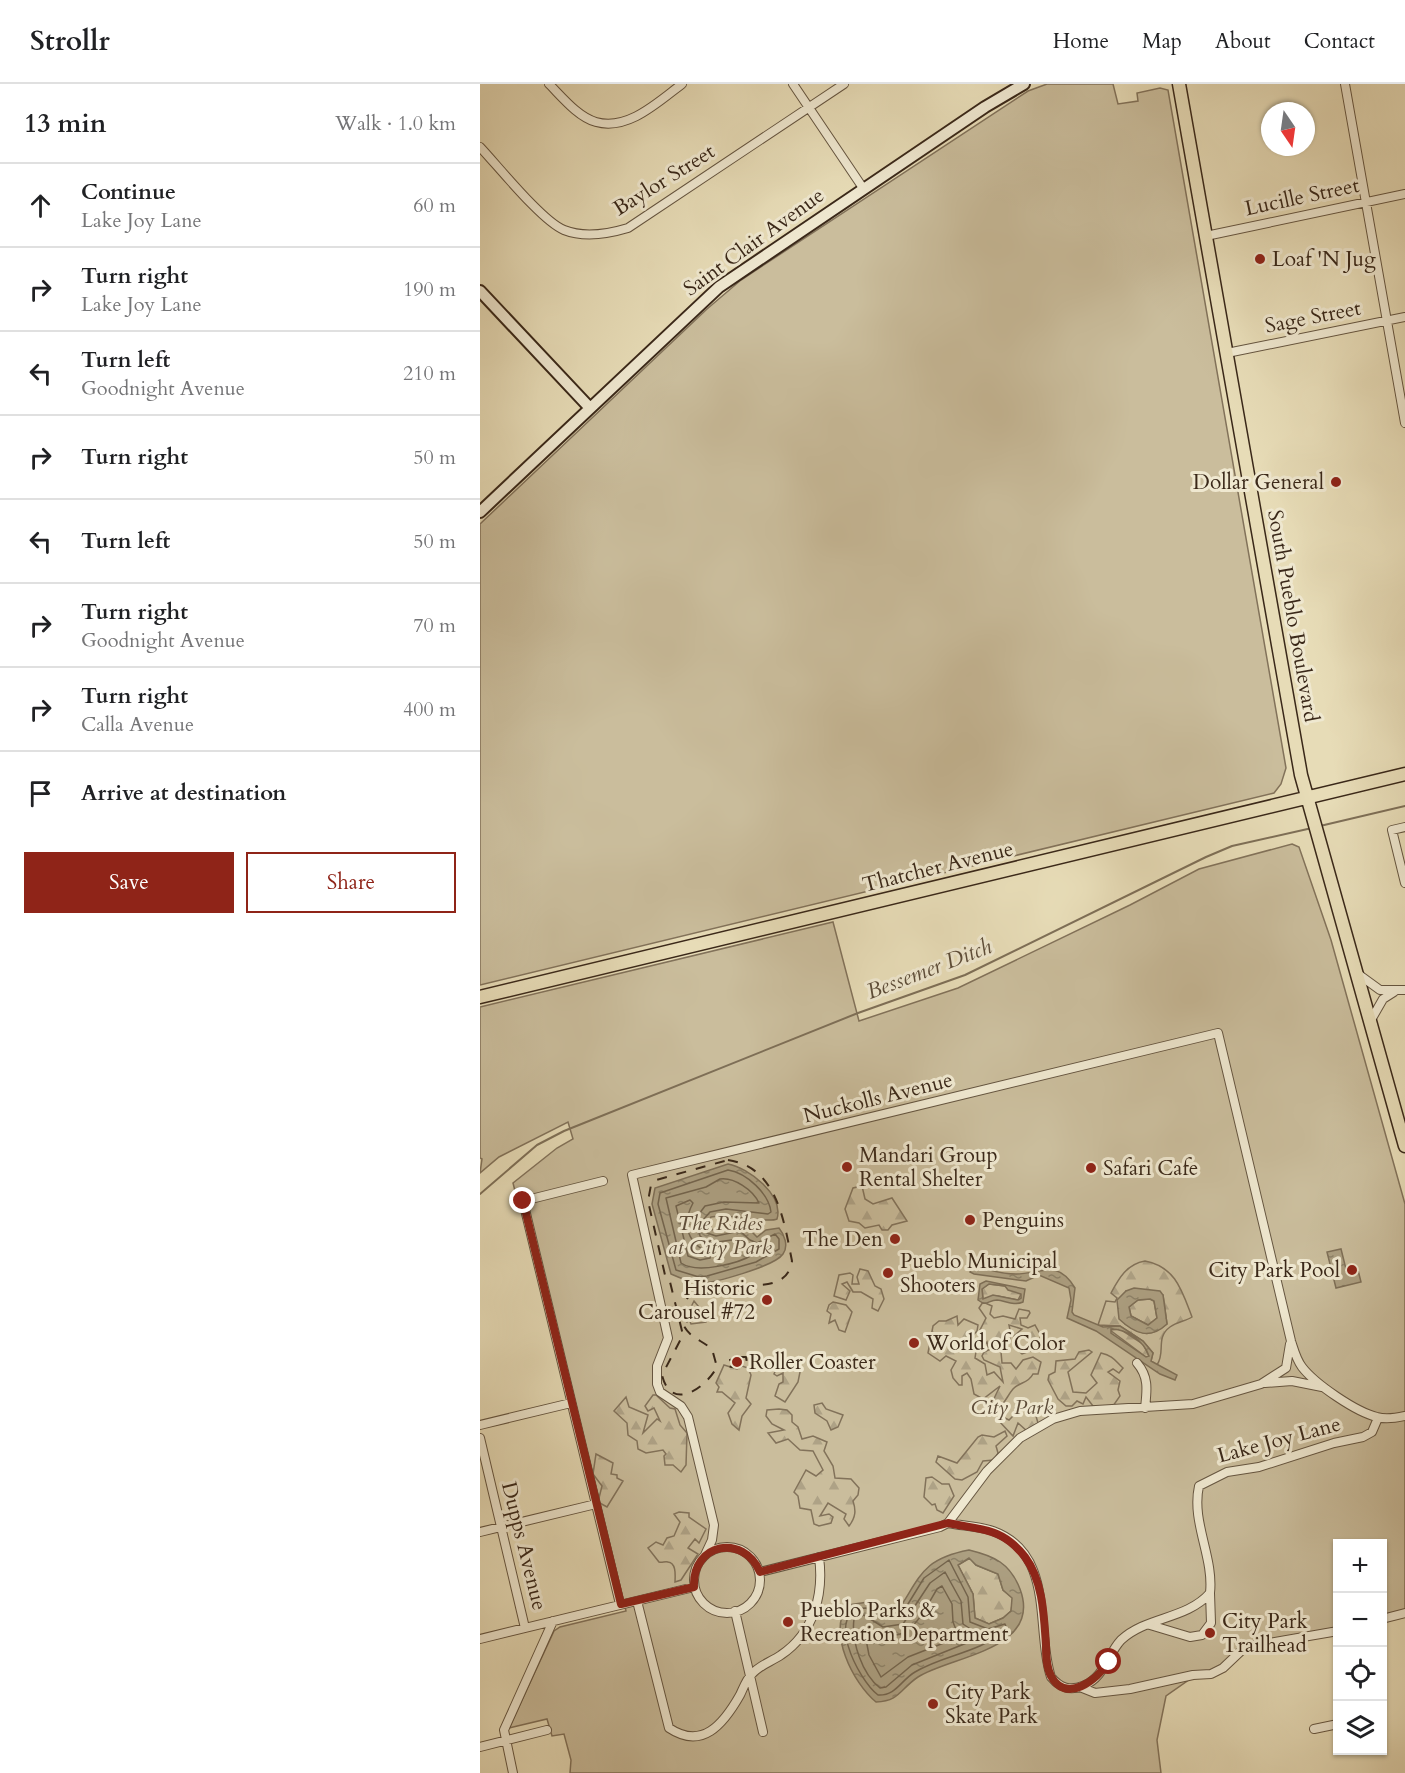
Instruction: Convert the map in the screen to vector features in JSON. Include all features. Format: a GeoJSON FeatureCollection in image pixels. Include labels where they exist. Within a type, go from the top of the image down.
{"type":"FeatureCollection","features":[{"type":"Feature","properties":{"kind":"main road","name":"South Pueblo Boulevard"},"geometry":{"type":"LineString","coordinates":[[1179,84],[1306,798],[1405,1146]]}},
{"type":"Feature","properties":{"kind":"main road","name":"Thatcher Avenue"},"geometry":{"type":"LineString","coordinates":[[480,997],[1405,774]]}},
{"type":"Feature","properties":{"kind":"street"},"geometry":{"type":"LineString","coordinates":[[549,84],[571,106],[595,122],[623,122],[642,114],[682,84]]}},
{"type":"Feature","properties":{"kind":"street"},"geometry":{"type":"LineString","coordinates":[[794,84],[863,188]]}},
{"type":"Feature","properties":{"kind":"street","name":"Baylor Street"},"geometry":{"type":"LineString","coordinates":[[480,147],[545,216],[563,230],[605,235],[628,228],[844,84]]}},
{"type":"Feature","properties":{"kind":"street","name":"Saint Clair Avenue"},"geometry":{"type":"LineString","coordinates":[[480,512],[719,287],[863,188],[985,107],[1024,84]]}},
{"type":"Feature","properties":{"kind":"street"},"geometry":{"type":"LineString","coordinates":[[1345,84],[1405,423]]}},
{"type":"Feature","properties":{"kind":"street","name":"Lucille Street"},"geometry":{"type":"LineString","coordinates":[[1206,236],[1405,194]]}},
{"type":"Feature","properties":{"kind":"street"},"geometry":{"type":"LineString","coordinates":[[480,291],[590,408]]}},
{"type":"Feature","properties":{"kind":"street","name":"Sage Street"},"geometry":{"type":"LineString","coordinates":[[1227,353],[1405,317]]}},
{"type":"Feature","properties":{"kind":"street"},"geometry":{"type":"LineString","coordinates":[[1405,827],[1392,830],[1405,884]]}},
{"type":"Feature","properties":{"kind":"street"},"geometry":{"type":"LineString","coordinates":[[1357,973],[1377,989],[1395,992]]}},
{"type":"Feature","properties":{"kind":"street"},"geometry":{"type":"LineString","coordinates":[[1371,1020],[1383,999],[1395,992],[1405,990]]}},
{"type":"Feature","properties":{"kind":"street","name":"Nuckolls Avenue"},"geometry":{"type":"LineString","coordinates":[[705,1555],[712,1540],[714,1525],[688,1417],[681,1406],[660,1392],[655,1377],[668,1338],[633,1175],[1218,1033],[1291,1341]]}},
{"type":"Feature","properties":{"kind":"street"},"geometry":{"type":"LineString","coordinates":[[603,1181],[523,1201],[621,1604]]}},
{"type":"Feature","properties":{"kind":"street"},"geometry":{"type":"LineString","coordinates":[[1261,1384],[1286,1368],[1291,1341]]}},
{"type":"Feature","properties":{"kind":"street"},"geometry":{"type":"LineString","coordinates":[[1291,1341],[1301,1365],[1324,1388],[1378,1418],[1405,1416]]}},
{"type":"Feature","properties":{"kind":"street"},"geometry":{"type":"LineString","coordinates":[[1137,1363],[1145,1372],[1148,1384],[1145,1408]]}},
{"type":"Feature","properties":{"kind":"street"},"geometry":{"type":"LineString","coordinates":[[948,1523],[987,1471],[1020,1438],[1053,1419],[1080,1411],[1193,1404],[1261,1384],[1292,1381],[1324,1388]]}},
{"type":"Feature","properties":{"kind":"street"},"geometry":{"type":"LineString","coordinates":[[480,1425],[571,1403]]}},
{"type":"Feature","properties":{"kind":"street","name":"Lake Joy Lane"},"geometry":{"type":"LineString","coordinates":[[1210,1593],[1211,1579],[1198,1514],[1199,1486],[1227,1472],[1259,1467],[1334,1443],[1363,1437],[1372,1432],[1378,1418]]}},
{"type":"Feature","properties":{"kind":"street","name":"Dupps Avenue"},"geometry":{"type":"LineString","coordinates":[[480,1438],[525,1628]]}},
{"type":"Feature","properties":{"kind":"street"},"geometry":{"type":"LineString","coordinates":[[480,1532],[597,1504]]}},
{"type":"Feature","properties":{"kind":"street"},"geometry":{"type":"LineString","coordinates":[[760,1572],[948,1523],[975,1526],[995,1532],[1011,1542],[1025,1557],[1039,1588],[1047,1668],[1051,1677],[1059,1687],[1080,1687],[1095,1693],[1130,1689],[1193,1675],[1211,1674],[1223,1668],[1242,1650],[1251,1646],[1333,1632]]}},
{"type":"Feature","properties":{"kind":"street"},"geometry":{"type":"LineString","coordinates":[[721,1547],[742,1550],[757,1564],[760,1572],[757,1594],[750,1603],[735,1611],[719,1612],[708,1607],[698,1596],[694,1587],[695,1568],[705,1555],[721,1547]]}},
{"type":"Feature","properties":{"kind":"street"},"geometry":{"type":"LineString","coordinates":[[637,1601],[669,1728],[683,1737],[696,1736],[718,1725],[729,1714],[750,1676],[791,1647],[807,1628],[816,1608],[820,1587],[819,1557]]}},
{"type":"Feature","properties":{"kind":"street"},"geometry":{"type":"LineString","coordinates":[[480,1639],[694,1587]]}},
{"type":"Feature","properties":{"kind":"street"},"geometry":{"type":"LineString","coordinates":[[1080,1687],[1099,1675],[1121,1641],[1149,1624],[1190,1610],[1210,1593]]}},
{"type":"Feature","properties":{"kind":"street"},"geometry":{"type":"LineString","coordinates":[[1149,1624],[1190,1637],[1203,1635],[1211,1623],[1210,1593]]}},
{"type":"Feature","properties":{"kind":"street"},"geometry":{"type":"LineString","coordinates":[[735,1611],[763,1732]]}},
{"type":"Feature","properties":{"kind":"street"},"geometry":{"type":"LineString","coordinates":[[1387,1619],[1405,1613]]}},
{"type":"Feature","properties":{"kind":"street"},"geometry":{"type":"LineString","coordinates":[[513,1773],[504,1730],[553,1621]]}},
{"type":"Feature","properties":{"kind":"street"},"geometry":{"type":"LineString","coordinates":[[1314,1729],[1333,1725]]}},
{"type":"Feature","properties":{"kind":"street"},"geometry":{"type":"LineString","coordinates":[[480,1747],[547,1731]]}},
{"type":"Feature","properties":{"kind":"green space"},"geometry":{"type":"Polygon","coordinates":[[[1047,84],[1113,84],[1118,104],[1138,101],[1137,93],[1160,88],[1168,90],[1286,768],[1281,784],[1274,793],[480,985],[480,524],[707,309],[741,280],[1028,91],[1047,84]]]}},
{"type":"Feature","properties":{"kind":"green space","name":"City Park"},"geometry":{"type":"Polygon","coordinates":[[[1292,844],[1299,847],[1331,940],[1405,1204],[1405,1613],[1387,1618],[1387,1539],[1333,1539],[1333,1632],[1251,1646],[1223,1668],[1196,1675],[1166,1696],[1157,1740],[1161,1773],[570,1773],[571,1760],[564,1734],[552,1736],[547,1719],[509,1728],[554,1631],[560,1627],[626,1611],[529,1212],[516,1195],[513,1183],[557,1148],[573,1139],[568,1122],[499,1157],[480,1173],[482,1159],[480,1158],[480,1007],[833,922],[859,1021],[958,988],[1199,869],[1292,844]]]}},
{"type":"Feature","properties":{"kind":"green space"},"geometry":{"type":"Polygon","coordinates":[[[862,1186],[865,1199],[873,1204],[892,1198],[907,1221],[892,1225],[888,1230],[882,1230],[879,1225],[865,1228],[859,1223],[849,1221],[845,1209],[853,1188],[862,1186]]]}},
{"type":"Feature","properties":{"kind":"green space"},"geometry":{"type":"Polygon","coordinates":[[[1145,1261],[1156,1264],[1171,1274],[1181,1289],[1192,1317],[1173,1325],[1166,1331],[1157,1365],[1151,1361],[1153,1353],[1143,1341],[1120,1326],[1098,1325],[1106,1301],[1115,1302],[1117,1298],[1111,1293],[1117,1282],[1128,1268],[1145,1261]],[[1126,1291],[1125,1324],[1142,1333],[1151,1333],[1167,1324],[1163,1295],[1126,1291]]]}},
{"type":"Feature","properties":{"kind":"green space"},"geometry":{"type":"Polygon","coordinates":[[[860,1269],[868,1271],[875,1286],[881,1289],[884,1299],[878,1311],[872,1308],[873,1299],[861,1292],[853,1292],[847,1282],[842,1284],[850,1291],[846,1300],[834,1296],[839,1275],[850,1273],[853,1275],[852,1284],[859,1284],[857,1277],[860,1269]]]}},
{"type":"Feature","properties":{"kind":"green space"},"geometry":{"type":"Polygon","coordinates":[[[989,1284],[1005,1286],[1021,1294],[1018,1300],[998,1296],[983,1299],[982,1289],[989,1284]]]}},
{"type":"Feature","properties":{"kind":"green space"},"geometry":{"type":"Polygon","coordinates":[[[1138,1300],[1154,1301],[1157,1318],[1148,1325],[1131,1316],[1129,1307],[1138,1300]]]}},
{"type":"Feature","properties":{"kind":"green space"},"geometry":{"type":"Polygon","coordinates":[[[694,1301],[708,1318],[706,1322],[691,1324],[689,1319],[687,1322],[683,1318],[685,1313],[681,1313],[681,1308],[685,1307],[689,1311],[694,1301]]]}},
{"type":"Feature","properties":{"kind":"green space"},"geometry":{"type":"Polygon","coordinates":[[[833,1302],[846,1305],[852,1312],[845,1332],[839,1330],[835,1320],[829,1323],[831,1314],[827,1311],[833,1302]]]}},
{"type":"Feature","properties":{"kind":"green space"},"geometry":{"type":"Polygon","coordinates":[[[983,1302],[992,1306],[990,1314],[994,1318],[1003,1316],[1015,1319],[1019,1309],[1029,1311],[1027,1318],[1020,1318],[1021,1325],[1028,1328],[1035,1325],[1041,1336],[1033,1350],[1022,1354],[1015,1348],[1017,1340],[1014,1336],[1022,1329],[1009,1325],[1011,1335],[1009,1343],[993,1348],[988,1347],[987,1342],[983,1347],[980,1346],[979,1332],[986,1318],[979,1308],[983,1302]]]}},
{"type":"Feature","properties":{"kind":"green space"},"geometry":{"type":"Polygon","coordinates":[[[957,1316],[958,1325],[964,1319],[978,1325],[977,1331],[968,1341],[977,1345],[975,1358],[985,1364],[987,1375],[994,1372],[1003,1382],[1000,1367],[984,1360],[982,1356],[984,1352],[993,1348],[1001,1352],[1002,1363],[1011,1363],[1016,1369],[1023,1360],[1033,1357],[1041,1362],[1038,1374],[1033,1374],[1029,1380],[1015,1387],[997,1409],[991,1405],[1000,1386],[983,1399],[974,1394],[971,1379],[967,1373],[962,1376],[962,1385],[959,1385],[953,1378],[951,1370],[956,1361],[946,1356],[940,1361],[928,1353],[933,1326],[939,1321],[946,1321],[957,1316]]]}},
{"type":"Feature","properties":{"kind":"green space"},"geometry":{"type":"Polygon","coordinates":[[[1120,1329],[1143,1344],[1149,1356],[1146,1357],[1110,1330],[1120,1329]]]}},
{"type":"Feature","properties":{"kind":"green space"},"geometry":{"type":"Polygon","coordinates":[[[1089,1350],[1092,1352],[1068,1372],[1073,1392],[1086,1393],[1097,1383],[1091,1375],[1101,1353],[1105,1354],[1123,1368],[1119,1373],[1113,1369],[1108,1372],[1120,1381],[1118,1390],[1120,1396],[1113,1406],[1093,1406],[1086,1397],[1083,1404],[1077,1401],[1072,1406],[1066,1406],[1058,1399],[1048,1380],[1049,1375],[1055,1372],[1056,1361],[1075,1359],[1079,1352],[1089,1350]]]}},
{"type":"Feature","properties":{"kind":"green space"},"geometry":{"type":"Polygon","coordinates":[[[779,1362],[785,1363],[786,1367],[790,1364],[800,1372],[798,1382],[785,1402],[775,1396],[779,1384],[783,1382],[783,1373],[777,1376],[774,1374],[779,1362]]]}},
{"type":"Feature","properties":{"kind":"green space"},"geometry":{"type":"Polygon","coordinates":[[[724,1365],[737,1369],[742,1366],[748,1368],[751,1375],[746,1398],[751,1404],[742,1416],[739,1430],[732,1424],[728,1413],[735,1403],[722,1392],[717,1392],[719,1387],[716,1383],[724,1365]]]}},
{"type":"Feature","properties":{"kind":"green space"},"geometry":{"type":"Polygon","coordinates":[[[653,1395],[656,1395],[670,1408],[675,1409],[680,1425],[687,1433],[686,1465],[681,1472],[673,1465],[665,1465],[664,1456],[666,1454],[663,1450],[646,1453],[638,1449],[637,1441],[628,1435],[627,1423],[614,1411],[626,1397],[629,1407],[648,1415],[643,1433],[657,1419],[660,1421],[654,1408],[648,1411],[645,1406],[653,1395]]]}},
{"type":"Feature","properties":{"kind":"green space"},"geometry":{"type":"Polygon","coordinates":[[[822,1403],[826,1409],[843,1415],[838,1427],[831,1430],[827,1421],[815,1413],[814,1405],[822,1403]]]}},
{"type":"Feature","properties":{"kind":"green space"},"geometry":{"type":"Polygon","coordinates":[[[1021,1403],[1033,1406],[1038,1423],[1027,1431],[1018,1423],[1013,1436],[998,1420],[1003,1417],[1009,1420],[1014,1415],[1015,1408],[1021,1403]]]}},
{"type":"Feature","properties":{"kind":"green space"},"geometry":{"type":"Polygon","coordinates":[[[767,1410],[787,1410],[792,1415],[792,1422],[798,1427],[802,1439],[813,1436],[827,1442],[824,1451],[833,1466],[835,1478],[851,1479],[859,1488],[858,1495],[853,1501],[854,1517],[849,1526],[844,1519],[846,1514],[828,1503],[820,1516],[829,1514],[833,1517],[831,1523],[819,1526],[814,1524],[811,1510],[800,1508],[798,1496],[794,1492],[806,1470],[816,1476],[823,1470],[813,1451],[800,1450],[788,1439],[776,1443],[768,1433],[784,1430],[772,1424],[766,1416],[767,1410]]]}},
{"type":"Feature","properties":{"kind":"green space"},"geometry":{"type":"Polygon","coordinates":[[[1005,1431],[1007,1436],[996,1446],[998,1453],[994,1460],[983,1461],[977,1472],[962,1480],[955,1479],[936,1462],[938,1456],[957,1463],[978,1437],[982,1435],[994,1437],[1005,1431]]]}},
{"type":"Feature","properties":{"kind":"green space"},"geometry":{"type":"Polygon","coordinates":[[[596,1454],[613,1463],[611,1474],[617,1475],[617,1478],[623,1481],[607,1507],[598,1502],[602,1486],[593,1474],[596,1454]]]}},
{"type":"Feature","properties":{"kind":"green space"},"geometry":{"type":"Polygon","coordinates":[[[932,1477],[942,1484],[949,1484],[954,1496],[943,1513],[924,1497],[926,1478],[932,1477]]]}},
{"type":"Feature","properties":{"kind":"green space"},"geometry":{"type":"Polygon","coordinates":[[[689,1513],[689,1517],[706,1529],[699,1543],[695,1539],[688,1548],[698,1554],[681,1580],[675,1582],[673,1565],[659,1562],[648,1548],[656,1542],[663,1545],[667,1538],[674,1536],[680,1522],[674,1514],[689,1513]]]}},
{"type":"Feature","properties":{"kind":"green space"},"geometry":{"type":"Polygon","coordinates":[[[970,1558],[976,1565],[998,1574],[1003,1590],[1013,1598],[1011,1611],[1003,1618],[989,1624],[975,1618],[973,1594],[958,1565],[970,1558]]]}},
{"type":"Feature","properties":{"kind":"water"},"geometry":{"type":"Polygon","coordinates":[[[728,1164],[746,1171],[763,1184],[775,1201],[778,1210],[777,1219],[711,1217],[709,1221],[712,1230],[740,1224],[747,1227],[757,1237],[766,1230],[779,1228],[785,1240],[785,1251],[778,1259],[768,1264],[716,1281],[698,1283],[671,1274],[652,1204],[655,1188],[728,1164]]]}},
{"type":"Feature","properties":{"kind":"water","name":"City Park Pool"},"geometry":{"type":"Polygon","coordinates":[[[1341,1249],[1347,1273],[1358,1270],[1361,1282],[1336,1288],[1327,1252],[1341,1249]]]}},
{"type":"Feature","properties":{"kind":"water"},"geometry":{"type":"Polygon","coordinates":[[[975,1265],[1011,1274],[1048,1270],[1062,1273],[1075,1288],[1072,1312],[1074,1315],[1103,1327],[1120,1326],[1143,1341],[1153,1353],[1151,1361],[1177,1375],[1175,1380],[1160,1374],[1096,1331],[1067,1318],[1071,1300],[1069,1288],[1039,1275],[1026,1281],[970,1272],[975,1265]],[[1111,1329],[1111,1333],[1146,1357],[1149,1356],[1139,1341],[1111,1329]]]}},
{"type":"Feature","properties":{"kind":"water"},"geometry":{"type":"Polygon","coordinates":[[[986,1281],[1025,1289],[1023,1302],[994,1300],[981,1302],[978,1300],[980,1284],[986,1281]],[[989,1284],[982,1289],[983,1299],[993,1295],[1018,1300],[1021,1298],[1021,1294],[1008,1290],[1005,1286],[989,1284]]]}},
{"type":"Feature","properties":{"kind":"water"},"geometry":{"type":"Polygon","coordinates":[[[1134,1288],[1160,1291],[1163,1295],[1167,1324],[1155,1332],[1143,1333],[1125,1324],[1119,1319],[1117,1300],[1126,1291],[1134,1288]],[[1138,1300],[1129,1307],[1131,1316],[1148,1325],[1157,1318],[1154,1301],[1138,1300]]]}},
{"type":"Feature","properties":{"kind":"water"},"geometry":{"type":"Polygon","coordinates":[[[969,1550],[993,1558],[1006,1567],[1020,1589],[1024,1609],[1018,1626],[1007,1638],[990,1648],[918,1677],[895,1697],[876,1702],[851,1670],[842,1643],[840,1629],[842,1616],[848,1605],[868,1602],[887,1614],[897,1612],[924,1571],[941,1558],[969,1550]],[[969,1558],[958,1565],[973,1594],[975,1618],[989,1624],[1003,1618],[1011,1611],[1012,1598],[1003,1590],[998,1574],[976,1565],[969,1558]]]}},
{"type":"Feature","properties":{"kind":"waterway","name":"Bessemer Ditch"},"geometry":{"type":"LineString","coordinates":[[1320,826],[1405,806]]}},
{"type":"Feature","properties":{"kind":"waterway","name":"Bessemer Ditch"},"geometry":{"type":"LineString","coordinates":[[480,1194],[537,1145],[564,1131],[858,1013],[965,975],[1232,846],[1312,828]]}},
{"type":"Feature","properties":{"kind":"railway"},"geometry":{"type":"LineString","coordinates":[[728,1160],[758,1173],[768,1184],[786,1229],[792,1261],[785,1276],[773,1283],[719,1285],[701,1289],[688,1298],[680,1315],[682,1322],[692,1336],[712,1349],[717,1367],[705,1383],[697,1389],[680,1395],[666,1386],[662,1375],[683,1335],[670,1282],[665,1275],[648,1201],[651,1185],[656,1180],[728,1160]]}},
{"type":"Feature","properties":{"kind":"railway"},"geometry":{"type":"LineString","coordinates":[[740,1357],[746,1357],[747,1363],[727,1366],[727,1361],[740,1357]]}},
{"type":"Feature","properties":{"kind":"place","name":"Loaf 'N Jug"},"geometry":{"type":"Point","coordinates":[1260,259]}},
{"type":"Feature","properties":{"kind":"place","name":"Dollar General"},"geometry":{"type":"Point","coordinates":[1336,482]}},
{"type":"Feature","properties":{"kind":"place","name":"Mandari Group Rental Shelter"},"geometry":{"type":"Point","coordinates":[847,1167]}},
{"type":"Feature","properties":{"kind":"place","name":"Safari Cafe"},"geometry":{"type":"Point","coordinates":[1091,1168]}},
{"type":"Feature","properties":{"kind":"place","name":"Penguins"},"geometry":{"type":"Point","coordinates":[970,1220]}},
{"type":"Feature","properties":{"kind":"place","name":"The Den"},"geometry":{"type":"Point","coordinates":[895,1239]}},
{"type":"Feature","properties":{"kind":"place","name":"City Park Pool"},"geometry":{"type":"Point","coordinates":[1352,1270]}},
{"type":"Feature","properties":{"kind":"place","name":"Pueblo Municipal Shooters"},"geometry":{"type":"Point","coordinates":[888,1273]}},
{"type":"Feature","properties":{"kind":"place","name":"Historic Carousel #72"},"geometry":{"type":"Point","coordinates":[767,1300]}},
{"type":"Feature","properties":{"kind":"place","name":"World of Color"},"geometry":{"type":"Point","coordinates":[914,1343]}},
{"type":"Feature","properties":{"kind":"place","name":"Roller Coaster"},"geometry":{"type":"Point","coordinates":[737,1362]}},
{"type":"Feature","properties":{"kind":"place","name":"Pueblo Parks & Recreation Department"},"geometry":{"type":"Point","coordinates":[788,1622]}},
{"type":"Feature","properties":{"kind":"place","name":"City Park Trailhead"},"geometry":{"type":"Point","coordinates":[1210,1633]}},
{"type":"Feature","properties":{"kind":"place","name":"City Park Skate Park"},"geometry":{"type":"Point","coordinates":[933,1704]}},
{"type":"Feature","properties":{"kind":"route"},"geometry":{"type":"LineString","coordinates":[[523,1201],[621,1604],[694,1587],[695,1568],[705,1555],[721,1547],[742,1550],[757,1564],[760,1572],[940,1527],[948,1523],[975,1526],[995,1532],[1011,1542],[1025,1557],[1033,1571],[1039,1588],[1044,1618],[1047,1668],[1059,1687],[1072,1689],[1085,1685],[1099,1675],[1109,1662]]}},
{"type":"Feature","properties":{"kind":"park label","name":"The Rides at City Park"},"geometry":{"type":"Point","coordinates":[720,1235]}}]}
